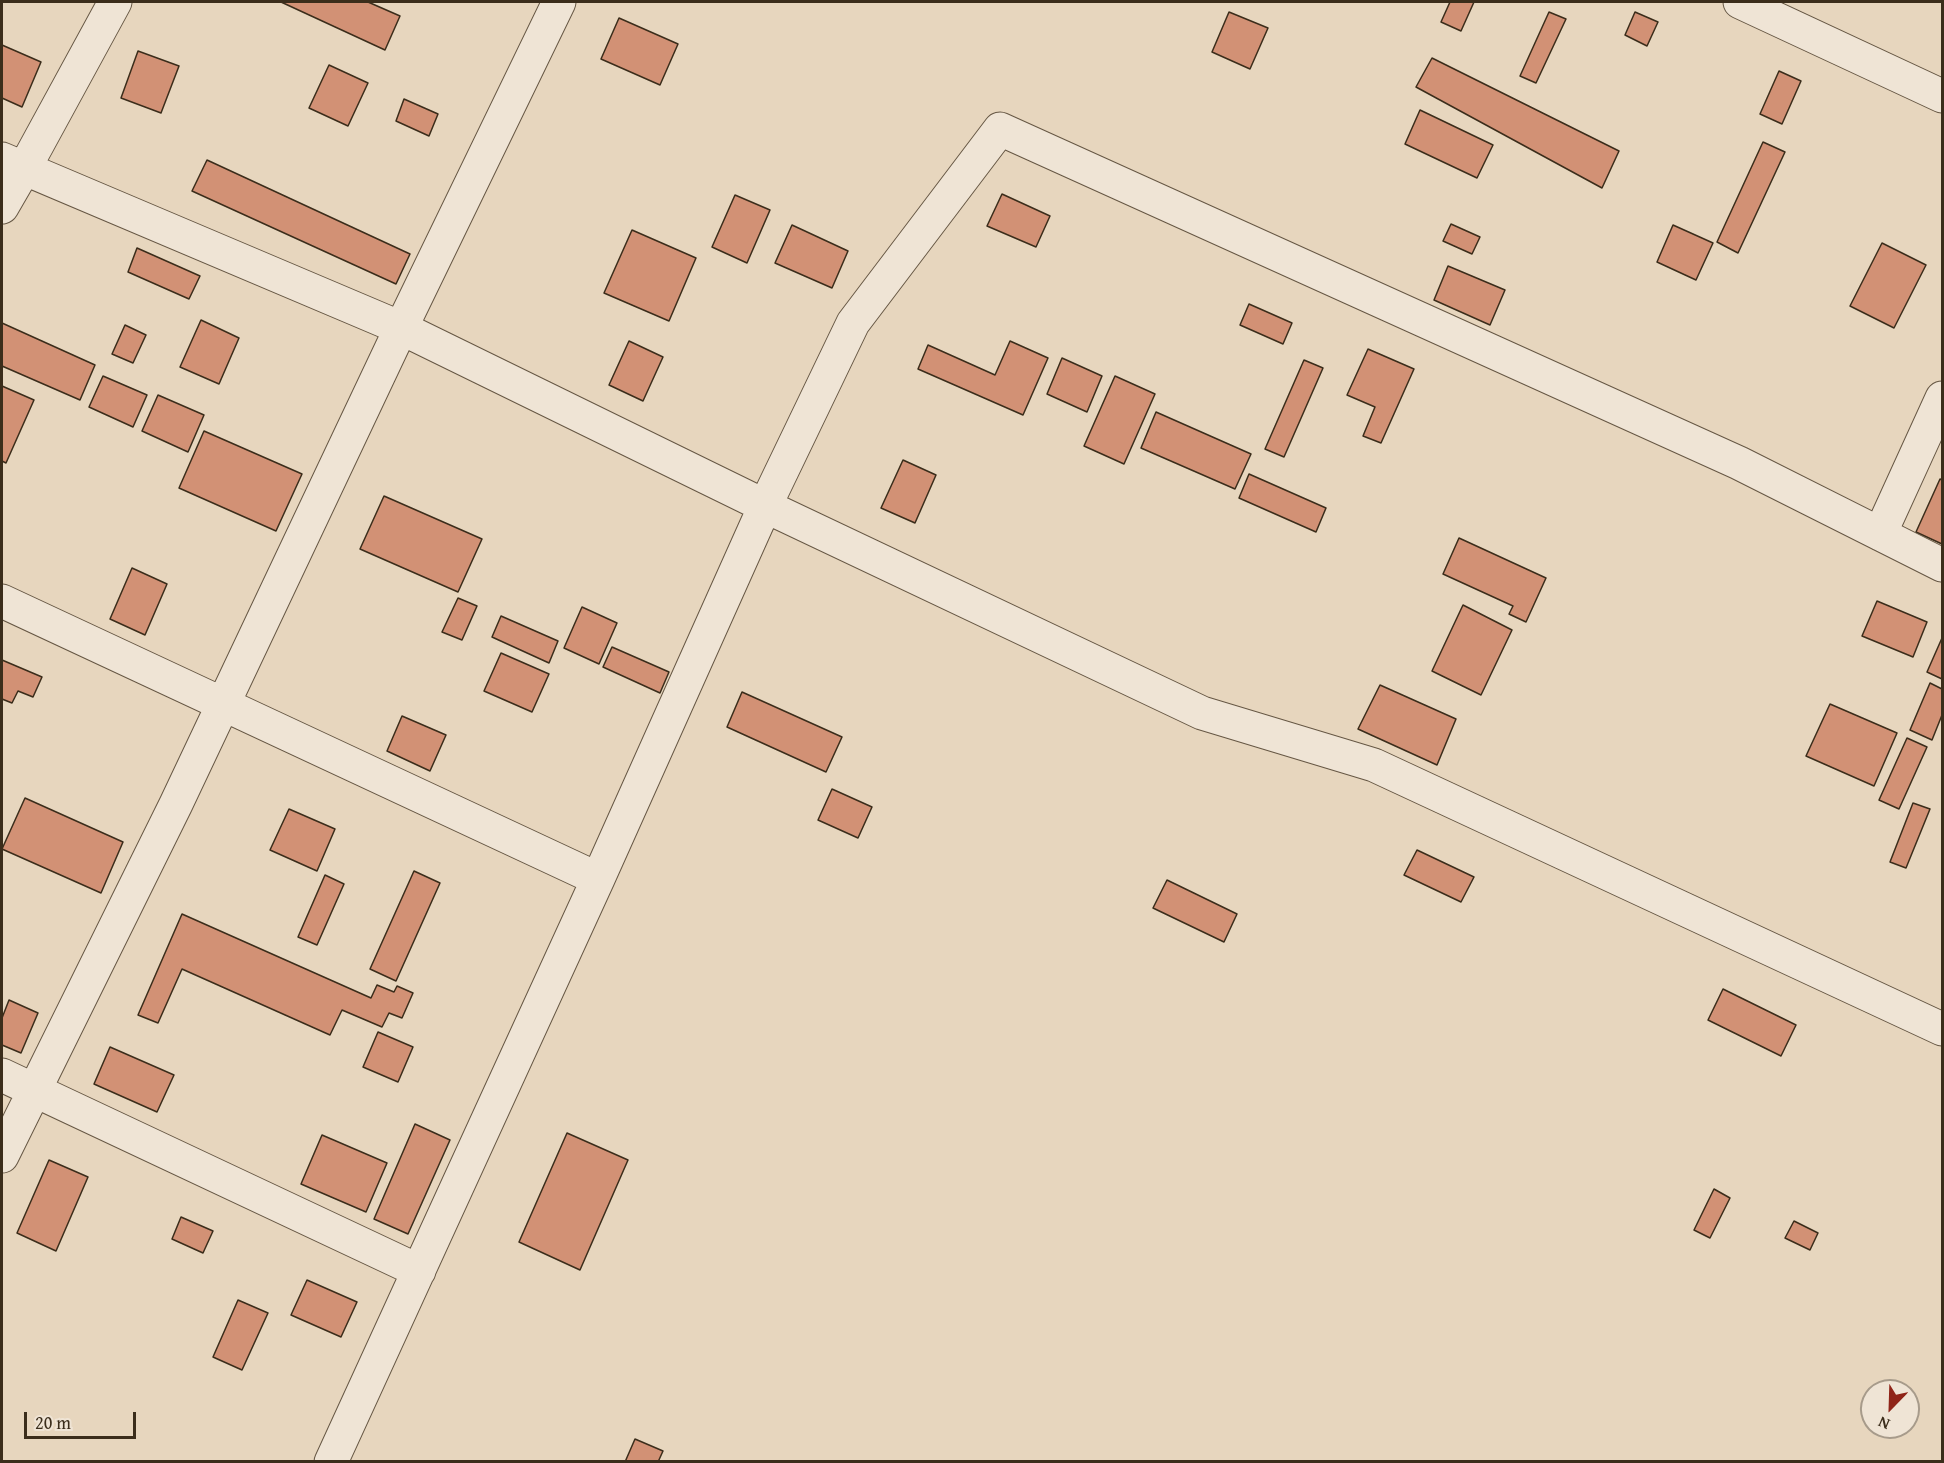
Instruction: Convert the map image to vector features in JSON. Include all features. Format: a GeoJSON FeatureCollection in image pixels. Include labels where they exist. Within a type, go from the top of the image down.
{"type":"FeatureCollection","features":[{"type":"Feature","properties":{"kind":"street"},"geometry":{"type":"LineString","coordinates":[[2,207],[13,164],[115,2]]}},
{"type":"Feature","properties":{"kind":"street"},"geometry":{"type":"LineString","coordinates":[[2,1156],[224,704],[400,328],[559,2]]}},
{"type":"Feature","properties":{"kind":"street"},"geometry":{"type":"LineString","coordinates":[[1740,2],[1942,96]]}},
{"type":"Feature","properties":{"kind":"street"},"geometry":{"type":"LineString","coordinates":[[331,1461],[598,879],[765,506],[853,323],[1000,129],[1739,464],[1942,565]]}},
{"type":"Feature","properties":{"kind":"street"},"geometry":{"type":"LineString","coordinates":[[13,164],[400,328],[765,506],[1202,713],[1374,765],[1942,1029]]}},
{"type":"Feature","properties":{"kind":"street"},"geometry":{"type":"LineString","coordinates":[[1880,534],[1942,398]]}},
{"type":"Feature","properties":{"kind":"street"},"geometry":{"type":"LineString","coordinates":[[2,601],[598,879]]}},
{"type":"Feature","properties":{"kind":"street"},"geometry":{"type":"LineString","coordinates":[[2,1075],[419,1271]]}},
{"type":"Feature","properties":{"kind":"building"},"geometry":{"type":"Polygon","coordinates":[[[281,2],[368,2],[400,16],[385,50],[281,2]]]}},
{"type":"Feature","properties":{"kind":"building"},"geometry":{"type":"Polygon","coordinates":[[[1450,2],[1474,2],[1461,31],[1441,22],[1450,2]]]}},
{"type":"Feature","properties":{"kind":"building"},"geometry":{"type":"Polygon","coordinates":[[[1229,12],[1268,28],[1250,69],[1212,52],[1229,12]]]}},
{"type":"Feature","properties":{"kind":"building"},"geometry":{"type":"Polygon","coordinates":[[[1549,12],[1566,19],[1536,83],[1520,76],[1549,12]]]}},
{"type":"Feature","properties":{"kind":"building"},"geometry":{"type":"Polygon","coordinates":[[[1635,12],[1658,22],[1647,46],[1625,35],[1635,12]]]}},
{"type":"Feature","properties":{"kind":"building"},"geometry":{"type":"Polygon","coordinates":[[[619,18],[678,44],[660,85],[601,59],[619,18]]]}},
{"type":"Feature","properties":{"kind":"building"},"geometry":{"type":"Polygon","coordinates":[[[2,45],[41,62],[22,107],[2,98],[2,45]]]}},
{"type":"Feature","properties":{"kind":"building"},"geometry":{"type":"Polygon","coordinates":[[[138,51],[179,66],[161,113],[121,98],[138,51]]]}},
{"type":"Feature","properties":{"kind":"building"},"geometry":{"type":"Polygon","coordinates":[[[1432,58],[1619,151],[1602,188],[1416,87],[1432,58]]]}},
{"type":"Feature","properties":{"kind":"building"},"geometry":{"type":"Polygon","coordinates":[[[329,65],[368,83],[348,126],[309,108],[329,65]]]}},
{"type":"Feature","properties":{"kind":"building"},"geometry":{"type":"Polygon","coordinates":[[[1779,71],[1801,81],[1782,124],[1760,114],[1779,71]]]}},
{"type":"Feature","properties":{"kind":"building"},"geometry":{"type":"Polygon","coordinates":[[[404,99],[438,114],[429,136],[396,121],[404,99]]]}},
{"type":"Feature","properties":{"kind":"building"},"geometry":{"type":"Polygon","coordinates":[[[1420,110],[1493,145],[1477,178],[1405,144],[1420,110]]]}},
{"type":"Feature","properties":{"kind":"building"},"geometry":{"type":"Polygon","coordinates":[[[1763,142],[1785,152],[1738,253],[1717,242],[1763,142]]]}},
{"type":"Feature","properties":{"kind":"building"},"geometry":{"type":"Polygon","coordinates":[[[207,160],[410,254],[396,284],[192,191],[207,160]]]}},
{"type":"Feature","properties":{"kind":"building"},"geometry":{"type":"Polygon","coordinates":[[[1002,194],[1050,216],[1036,247],[987,226],[1002,194]]]}},
{"type":"Feature","properties":{"kind":"building"},"geometry":{"type":"Polygon","coordinates":[[[735,195],[770,210],[747,263],[712,247],[735,195]]]}},
{"type":"Feature","properties":{"kind":"building"},"geometry":{"type":"Polygon","coordinates":[[[1451,224],[1480,237],[1472,254],[1443,241],[1451,224]]]}},
{"type":"Feature","properties":{"kind":"building"},"geometry":{"type":"Polygon","coordinates":[[[792,225],[848,251],[832,288],[775,263],[792,225]]]}},
{"type":"Feature","properties":{"kind":"building"},"geometry":{"type":"Polygon","coordinates":[[[1673,225],[1713,243],[1696,280],[1657,262],[1673,225]]]}},
{"type":"Feature","properties":{"kind":"building"},"geometry":{"type":"Polygon","coordinates":[[[632,230],[696,258],[669,321],[604,293],[632,230]]]}},
{"type":"Feature","properties":{"kind":"building"},"geometry":{"type":"Polygon","coordinates":[[[1882,243],[1926,265],[1894,328],[1850,306],[1882,243]]]}},
{"type":"Feature","properties":{"kind":"building"},"geometry":{"type":"Polygon","coordinates":[[[137,248],[200,276],[189,299],[128,272],[137,248]]]}},
{"type":"Feature","properties":{"kind":"building"},"geometry":{"type":"Polygon","coordinates":[[[1448,266],[1505,290],[1490,325],[1434,300],[1448,266]]]}},
{"type":"Feature","properties":{"kind":"building"},"geometry":{"type":"Polygon","coordinates":[[[1249,304],[1292,323],[1283,344],[1240,325],[1249,304]]]}},
{"type":"Feature","properties":{"kind":"building"},"geometry":{"type":"Polygon","coordinates":[[[201,320],[239,338],[219,384],[180,367],[201,320]]]}},
{"type":"Feature","properties":{"kind":"building"},"geometry":{"type":"Polygon","coordinates":[[[2,323],[95,365],[80,400],[2,366],[2,323]]]}},
{"type":"Feature","properties":{"kind":"building"},"geometry":{"type":"Polygon","coordinates":[[[125,325],[146,335],[133,363],[112,354],[125,325]]]}},
{"type":"Feature","properties":{"kind":"building"},"geometry":{"type":"Polygon","coordinates":[[[629,341],[663,357],[643,401],[609,385],[629,341]]]}},
{"type":"Feature","properties":{"kind":"building"},"geometry":{"type":"Polygon","coordinates":[[[1010,341],[1048,358],[1023,415],[918,369],[928,345],[995,375],[1010,341]]]}},
{"type":"Feature","properties":{"kind":"building"},"geometry":{"type":"Polygon","coordinates":[[[1368,349],[1414,369],[1381,443],[1363,436],[1375,407],[1347,395],[1368,349]]]}},
{"type":"Feature","properties":{"kind":"building"},"geometry":{"type":"Polygon","coordinates":[[[1062,358],[1102,376],[1087,412],[1047,394],[1062,358]]]}},
{"type":"Feature","properties":{"kind":"building"},"geometry":{"type":"Polygon","coordinates":[[[1304,360],[1323,368],[1284,457],[1265,449],[1304,360]]]}},
{"type":"Feature","properties":{"kind":"building"},"geometry":{"type":"Polygon","coordinates":[[[103,376],[147,395],[133,427],[89,407],[103,376]]]}},
{"type":"Feature","properties":{"kind":"building"},"geometry":{"type":"Polygon","coordinates":[[[1115,376],[1155,394],[1124,464],[1084,446],[1115,376]]]}},
{"type":"Feature","properties":{"kind":"building"},"geometry":{"type":"Polygon","coordinates":[[[2,386],[34,400],[6,463],[2,461],[2,386]]]}},
{"type":"Feature","properties":{"kind":"building"},"geometry":{"type":"Polygon","coordinates":[[[158,395],[204,415],[188,452],[142,431],[158,395]]]}},
{"type":"Feature","properties":{"kind":"building"},"geometry":{"type":"Polygon","coordinates":[[[1156,412],[1251,454],[1235,489],[1141,448],[1156,412]]]}},
{"type":"Feature","properties":{"kind":"building"},"geometry":{"type":"Polygon","coordinates":[[[204,431],[302,474],[276,531],[179,488],[204,431]]]}},
{"type":"Feature","properties":{"kind":"building"},"geometry":{"type":"Polygon","coordinates":[[[903,460],[936,475],[915,523],[881,508],[903,460]]]}},
{"type":"Feature","properties":{"kind":"building"},"geometry":{"type":"Polygon","coordinates":[[[1249,474],[1326,508],[1316,532],[1239,498],[1249,474]]]}},
{"type":"Feature","properties":{"kind":"building"},"geometry":{"type":"Polygon","coordinates":[[[1940,479],[1942,480],[1942,544],[1916,532],[1940,479]]]}},
{"type":"Feature","properties":{"kind":"building"},"geometry":{"type":"Polygon","coordinates":[[[384,496],[482,539],[458,592],[360,549],[384,496]]]}},
{"type":"Feature","properties":{"kind":"building"},"geometry":{"type":"Polygon","coordinates":[[[1459,538],[1546,578],[1526,622],[1509,614],[1513,606],[1443,574],[1459,538]]]}},
{"type":"Feature","properties":{"kind":"building"},"geometry":{"type":"Polygon","coordinates":[[[132,568],[167,584],[145,635],[110,619],[132,568]]]}},
{"type":"Feature","properties":{"kind":"building"},"geometry":{"type":"Polygon","coordinates":[[[458,598],[477,606],[462,640],[442,632],[458,598]]]}},
{"type":"Feature","properties":{"kind":"building"},"geometry":{"type":"Polygon","coordinates":[[[1877,601],[1927,622],[1913,657],[1862,636],[1877,601]]]}},
{"type":"Feature","properties":{"kind":"building"},"geometry":{"type":"Polygon","coordinates":[[[1463,605],[1512,630],[1481,695],[1432,671],[1463,605]]]}},
{"type":"Feature","properties":{"kind":"building"},"geometry":{"type":"Polygon","coordinates":[[[582,607],[617,623],[599,664],[564,648],[582,607]]]}},
{"type":"Feature","properties":{"kind":"building"},"geometry":{"type":"Polygon","coordinates":[[[501,616],[558,641],[549,663],[492,637],[501,616]]]}},
{"type":"Feature","properties":{"kind":"building"},"geometry":{"type":"Polygon","coordinates":[[[1942,638],[1942,679],[1927,672],[1942,638]]]}},
{"type":"Feature","properties":{"kind":"building"},"geometry":{"type":"Polygon","coordinates":[[[612,647],[669,672],[660,693],[603,667],[612,647]]]}},
{"type":"Feature","properties":{"kind":"building"},"geometry":{"type":"Polygon","coordinates":[[[501,653],[549,674],[532,712],[484,691],[501,653]]]}},
{"type":"Feature","properties":{"kind":"building"},"geometry":{"type":"Polygon","coordinates":[[[2,660],[42,677],[33,697],[18,691],[12,703],[2,699],[2,660]]]}},
{"type":"Feature","properties":{"kind":"building"},"geometry":{"type":"Polygon","coordinates":[[[1930,683],[1942,689],[1942,715],[1932,740],[1910,730],[1930,683]]]}},
{"type":"Feature","properties":{"kind":"building"},"geometry":{"type":"Polygon","coordinates":[[[1380,685],[1456,719],[1437,765],[1358,729],[1380,685]]]}},
{"type":"Feature","properties":{"kind":"building"},"geometry":{"type":"Polygon","coordinates":[[[742,692],[842,737],[826,772],[727,727],[742,692]]]}},
{"type":"Feature","properties":{"kind":"building"},"geometry":{"type":"Polygon","coordinates":[[[1830,704],[1897,733],[1874,786],[1806,756],[1830,704]]]}},
{"type":"Feature","properties":{"kind":"building"},"geometry":{"type":"Polygon","coordinates":[[[402,716],[446,735],[430,771],[387,751],[402,716]]]}},
{"type":"Feature","properties":{"kind":"building"},"geometry":{"type":"Polygon","coordinates":[[[1907,738],[1927,747],[1899,809],[1879,800],[1907,738]]]}},
{"type":"Feature","properties":{"kind":"building"},"geometry":{"type":"Polygon","coordinates":[[[832,789],[872,807],[858,838],[818,820],[832,789]]]}},
{"type":"Feature","properties":{"kind":"building"},"geometry":{"type":"Polygon","coordinates":[[[25,798],[123,842],[101,893],[2,849],[25,798]]]}},
{"type":"Feature","properties":{"kind":"building"},"geometry":{"type":"Polygon","coordinates":[[[1913,803],[1930,809],[1906,868],[1890,862],[1913,803]]]}},
{"type":"Feature","properties":{"kind":"building"},"geometry":{"type":"Polygon","coordinates":[[[289,809],[335,829],[317,871],[270,850],[289,809]]]}},
{"type":"Feature","properties":{"kind":"building"},"geometry":{"type":"Polygon","coordinates":[[[1417,850],[1474,877],[1461,902],[1404,875],[1417,850]]]}},
{"type":"Feature","properties":{"kind":"building"},"geometry":{"type":"Polygon","coordinates":[[[414,871],[440,883],[396,981],[370,969],[414,871]]]}},
{"type":"Feature","properties":{"kind":"building"},"geometry":{"type":"Polygon","coordinates":[[[325,875],[344,884],[317,945],[298,937],[325,875]]]}},
{"type":"Feature","properties":{"kind":"building"},"geometry":{"type":"Polygon","coordinates":[[[1167,880],[1237,914],[1224,942],[1153,908],[1167,880]]]}},
{"type":"Feature","properties":{"kind":"building"},"geometry":{"type":"Polygon","coordinates":[[[182,914],[371,998],[377,985],[394,992],[397,986],[413,993],[402,1018],[389,1013],[382,1027],[342,1010],[330,1035],[182,969],[158,1023],[138,1015],[182,914]]]}},
{"type":"Feature","properties":{"kind":"building"},"geometry":{"type":"Polygon","coordinates":[[[1723,989],[1796,1025],[1781,1056],[1708,1020],[1723,989]]]}},
{"type":"Feature","properties":{"kind":"building"},"geometry":{"type":"Polygon","coordinates":[[[9,1000],[38,1013],[21,1053],[2,1045],[2,1018],[9,1000]]]}},
{"type":"Feature","properties":{"kind":"building"},"geometry":{"type":"Polygon","coordinates":[[[378,1032],[413,1047],[398,1082],[363,1067],[378,1032]]]}},
{"type":"Feature","properties":{"kind":"building"},"geometry":{"type":"Polygon","coordinates":[[[110,1047],[174,1075],[157,1112],[94,1084],[110,1047]]]}},
{"type":"Feature","properties":{"kind":"building"},"geometry":{"type":"Polygon","coordinates":[[[415,1124],[450,1140],[408,1234],[374,1219],[415,1124]]]}},
{"type":"Feature","properties":{"kind":"building"},"geometry":{"type":"Polygon","coordinates":[[[567,1133],[628,1160],[580,1270],[519,1242],[567,1133]]]}},
{"type":"Feature","properties":{"kind":"building"},"geometry":{"type":"Polygon","coordinates":[[[322,1135],[387,1163],[366,1212],[301,1184],[322,1135]]]}},
{"type":"Feature","properties":{"kind":"building"},"geometry":{"type":"Polygon","coordinates":[[[49,1160],[88,1177],[56,1251],[17,1233],[49,1160]]]}},
{"type":"Feature","properties":{"kind":"building"},"geometry":{"type":"Polygon","coordinates":[[[1714,1189],[1730,1198],[1710,1238],[1694,1230],[1714,1189]]]}},
{"type":"Feature","properties":{"kind":"building"},"geometry":{"type":"Polygon","coordinates":[[[181,1217],[213,1231],[203,1253],[172,1239],[181,1217]]]}},
{"type":"Feature","properties":{"kind":"building"},"geometry":{"type":"Polygon","coordinates":[[[1794,1221],[1818,1233],[1810,1250],[1785,1238],[1794,1221]]]}},
{"type":"Feature","properties":{"kind":"building"},"geometry":{"type":"Polygon","coordinates":[[[307,1280],[357,1302],[341,1337],[291,1315],[307,1280]]]}},
{"type":"Feature","properties":{"kind":"building"},"geometry":{"type":"Polygon","coordinates":[[[238,1300],[268,1313],[242,1370],[213,1357],[238,1300]]]}},
{"type":"Feature","properties":{"kind":"building"},"geometry":{"type":"Polygon","coordinates":[[[635,1439],[663,1451],[658,1462],[625,1462],[635,1439]]]}}]}
